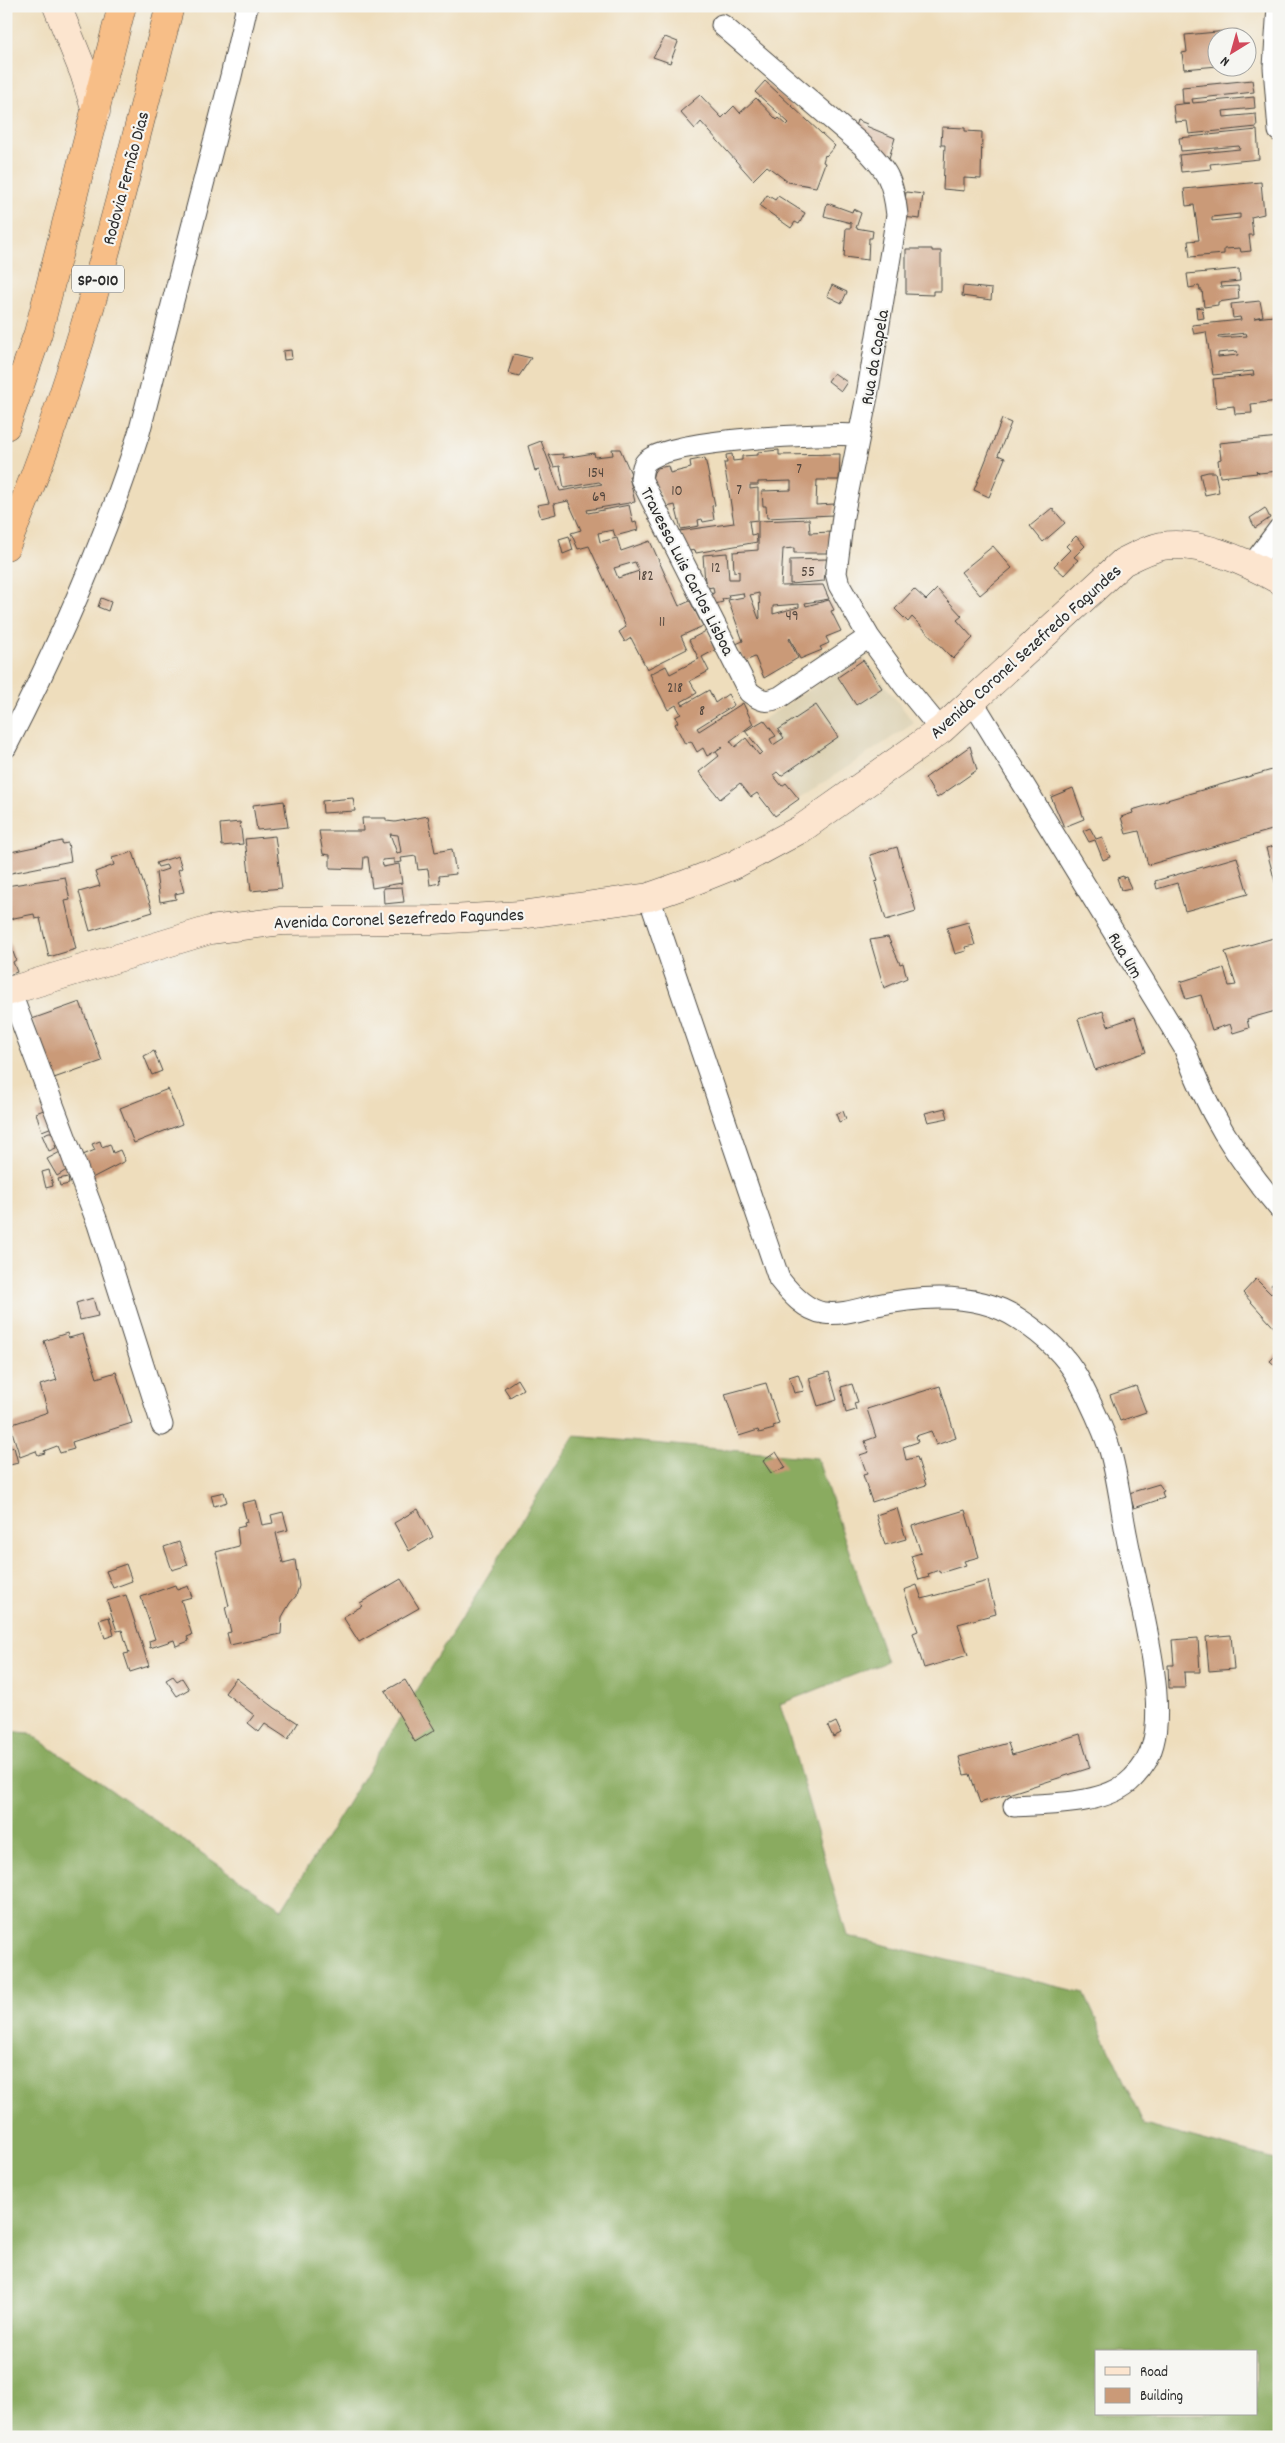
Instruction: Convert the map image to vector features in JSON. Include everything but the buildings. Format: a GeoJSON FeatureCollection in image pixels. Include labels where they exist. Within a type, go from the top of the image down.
{"type":"FeatureCollection","features":[{"type":"Feature","properties":{"kind":"highway","name":"SP-010"},"geometry":{"type":"LineString","coordinates":[[6,426],[38,333],[122,6]]}},
{"type":"Feature","properties":{"kind":"highway","name":"Rodovia Fernão Dias"},"geometry":{"type":"LineString","coordinates":[[6,546],[26,502],[80,346],[170,6]]}},
{"type":"Feature","properties":{"kind":"main road"},"geometry":{"type":"LineString","coordinates":[[57,6],[84,73],[96,112]]}},
{"type":"Feature","properties":{"kind":"main road","name":"Avenida Coronel Sezefredo Fagundes"},"geometry":{"type":"LineString","coordinates":[[8,992],[210,930],[282,921],[433,920],[521,915],[649,897],[734,865],[801,828],[941,730],[1123,562],[1140,553],[1163,546],[1199,548],[1252,564],[1279,580]]}},
{"type":"Feature","properties":{"kind":"street"},"geometry":{"type":"LineString","coordinates":[[6,747],[39,684],[108,525],[124,478],[231,76],[246,6]]}},
{"type":"Feature","properties":{"kind":"street"},"geometry":{"type":"LineString","coordinates":[[1278,6],[1274,67],[1279,131]]}},
{"type":"Feature","properties":{"kind":"street","name":"Rua da Capela"},"geometry":{"type":"LineString","coordinates":[[722,25],[862,145],[883,166],[894,190],[897,215],[882,313],[843,516],[836,573],[839,585],[869,637],[904,685],[941,730]]}},
{"type":"Feature","properties":{"kind":"street","name":"Travessa Luis Carlos Lisboa"},"geometry":{"type":"LineString","coordinates":[[859,435],[837,434],[736,440],[664,451],[647,460],[641,479],[749,692],[760,701],[768,702],[780,697],[869,637]]}},
{"type":"Feature","properties":{"kind":"street"},"geometry":{"type":"LineString","coordinates":[[1252,564],[1279,529]]}},
{"type":"Feature","properties":{"kind":"street","name":"Rua Um"},"geometry":{"type":"LineString","coordinates":[[973,702],[1184,1047],[1207,1106],[1248,1170],[1279,1208]]}},
{"type":"Feature","properties":{"kind":"street"},"geometry":{"type":"LineString","coordinates":[[649,897],[779,1279],[785,1287],[792,1295],[810,1308],[823,1313],[845,1314],[906,1300],[935,1299],[970,1301],[992,1306],[1017,1317],[1062,1354],[1078,1377],[1109,1447],[1154,1672],[1156,1719],[1153,1744],[1145,1762],[1131,1780],[1107,1794],[1074,1803],[1014,1806]]}},
{"type":"Feature","properties":{"kind":"street"},"geometry":{"type":"LineString","coordinates":[[8,992],[98,1224],[162,1425]]}},
{"type":"Feature","properties":{"kind":"shaded area"},"geometry":{"type":"Polygon","coordinates":[[[863,656],[914,723],[799,799],[745,731],[863,656]]]}},
{"type":"Feature","properties":{"kind":"green space"},"geometry":{"type":"Polygon","coordinates":[[[574,1436],[817,1458],[887,1662],[780,1704],[847,1936],[1084,1993],[1144,2125],[1279,2161],[1279,2437],[6,2437],[6,1731],[29,1733],[282,1909],[574,1436]]]}}]}
